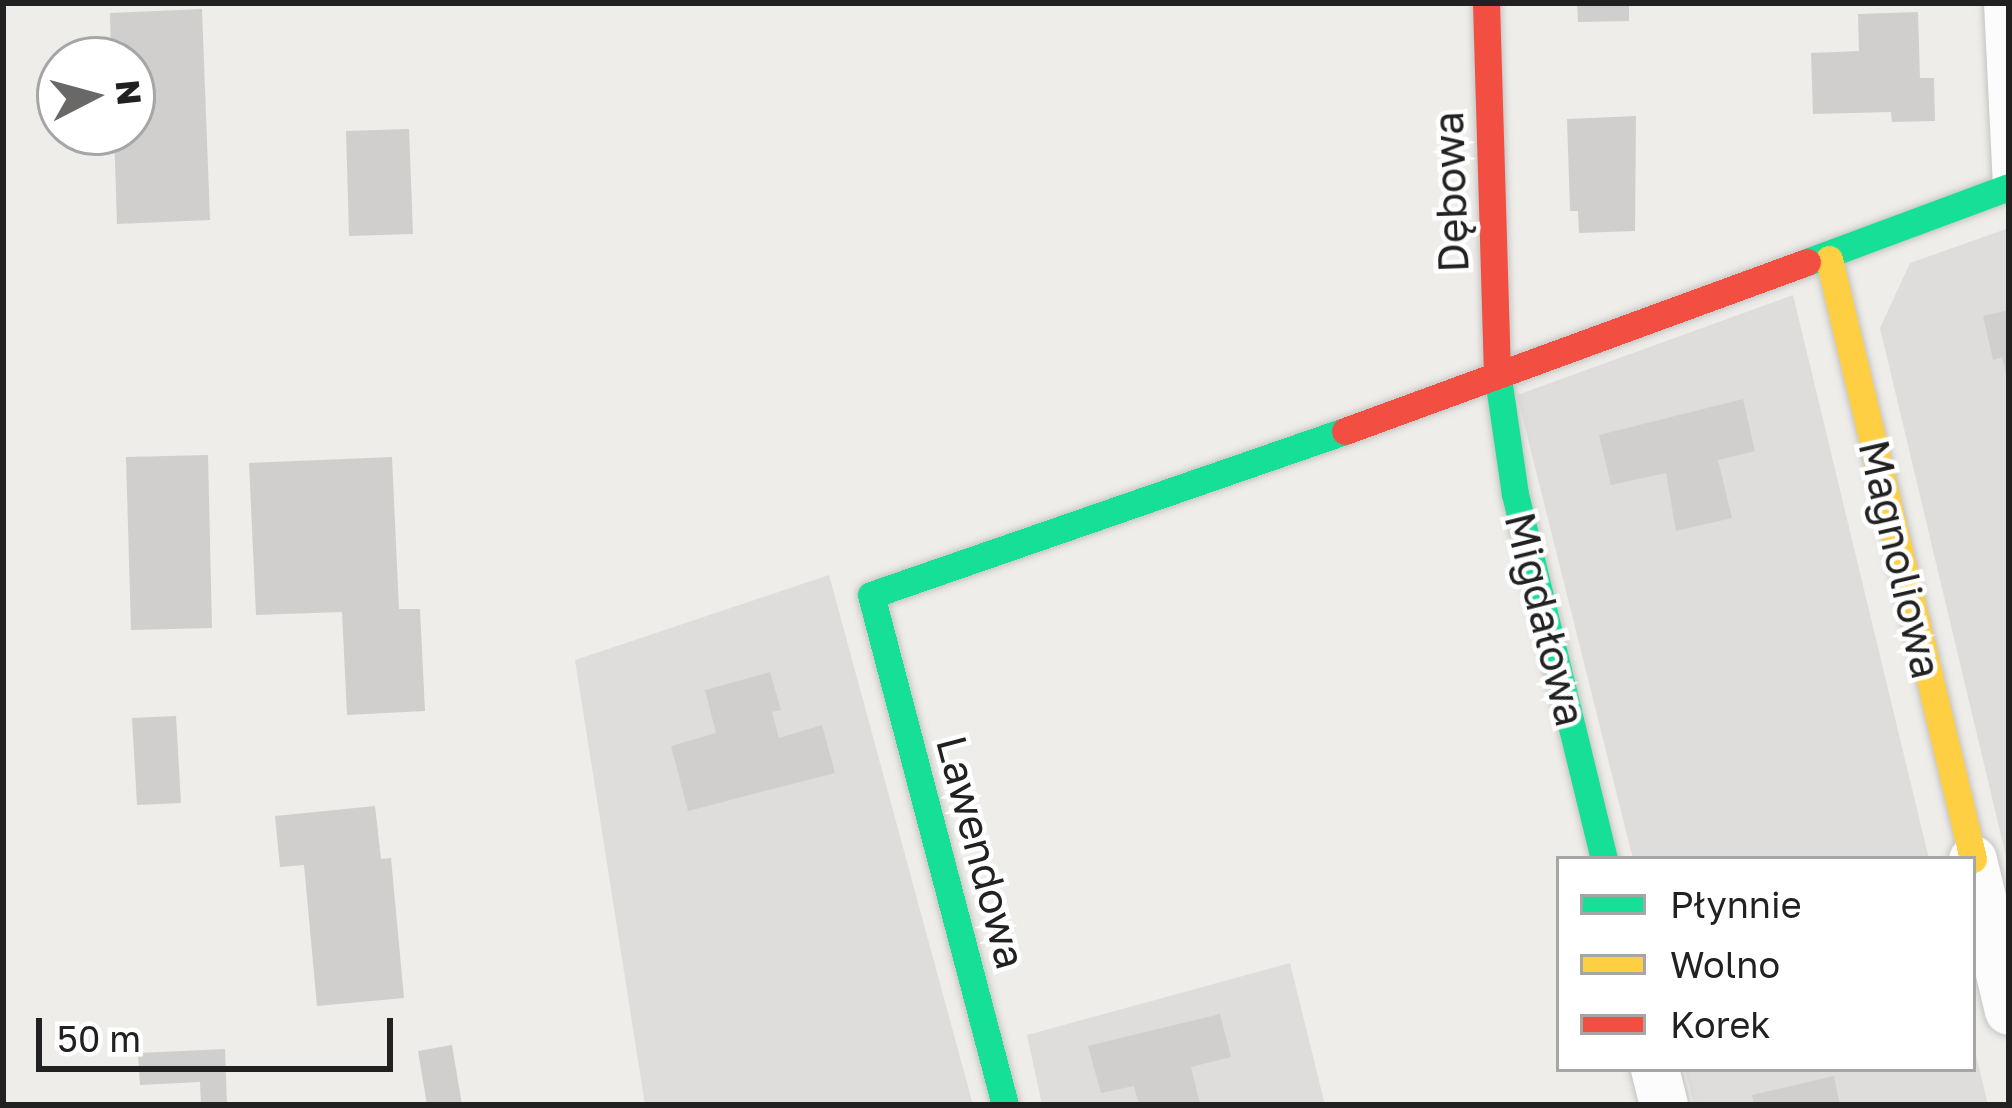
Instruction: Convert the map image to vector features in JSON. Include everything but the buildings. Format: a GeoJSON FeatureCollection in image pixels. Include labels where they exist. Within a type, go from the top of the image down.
{"type":"FeatureCollection","features":[{"type":"Feature","properties":{"kind":"street","name":"Dębowa"},"geometry":{"type":"LineString","coordinates":[[1486,3],[1497,378]]}},
{"type":"Feature","properties":{"kind":"street"},"geometry":{"type":"LineString","coordinates":[[1497,378],[1829,259],[2007,188]]}},
{"type":"Feature","properties":{"kind":"street","name":"Magnoliowa"},"geometry":{"type":"LineString","coordinates":[[1829,259],[1972,856]]}},
{"type":"Feature","properties":{"kind":"street","name":"Lawendowa"},"geometry":{"type":"LineString","coordinates":[[1005,1105],[871,596],[1497,378]]}},
{"type":"Feature","properties":{"kind":"street","name":"Migdałowa"},"geometry":{"type":"LineString","coordinates":[[1497,378],[1515,494],[1603,856]]}},
{"type":"Feature","properties":{"kind":"street","name":"Magnoliowa"},"geometry":{"type":"LineString","coordinates":[[1976,873],[2009,1011]]}},
{"type":"Feature","properties":{"kind":"street"},"geometry":{"type":"LineString","coordinates":[[1656,1072],[1664,1105]]}},
{"type":"Feature","properties":{"kind":"lane"},"geometry":{"type":"LineString","coordinates":[[1996,3],[2007,188]]}},
{"type":"Feature","properties":{"kind":"shaded area"},"geometry":{"type":"Polygon","coordinates":[[[2009,228],[2009,869],[1880,328],[1910,263],[2009,228]]]}},
{"type":"Feature","properties":{"kind":"shaded area"},"geometry":{"type":"Polygon","coordinates":[[[1793,295],[1928,856],[1632,856],[1517,395],[1793,295]]]}},
{"type":"Feature","properties":{"kind":"shaded area"},"geometry":{"type":"Polygon","coordinates":[[[829,575],[973,1105],[645,1105],[575,660],[829,575]]]}},
{"type":"Feature","properties":{"kind":"shaded area"},"geometry":{"type":"Polygon","coordinates":[[[1290,963],[1325,1105],[1042,1105],[1027,1035],[1290,963]]]}},
{"type":"Feature","properties":{"kind":"shaded area"},"geometry":{"type":"Polygon","coordinates":[[[1976,1055],[1988,1105],[1694,1105],[1686,1072],[1976,1072],[1976,1055]]]}},
{"type":"Feature","properties":{"kind":"traffic: fast"},"geometry":{"type":"LineString","coordinates":[[1807,262],[2009,187]]}},
{"type":"Feature","properties":{"kind":"traffic: fast"},"geometry":{"type":"LineString","coordinates":[[1497,371],[1515,494],[1603,856]]}},
{"type":"Feature","properties":{"kind":"traffic: fast"},"geometry":{"type":"LineString","coordinates":[[1005,1105],[871,595],[1345,431]]}},
{"type":"Feature","properties":{"kind":"traffic: slow"},"geometry":{"type":"LineString","coordinates":[[1829,259],[1972,856]]}},
{"type":"Feature","properties":{"kind":"traffic: jam"},"geometry":{"type":"LineString","coordinates":[[1486,3],[1497,371]]}},
{"type":"Feature","properties":{"kind":"traffic: jam"},"geometry":{"type":"LineString","coordinates":[[1345,431],[1807,262]]}}]}
